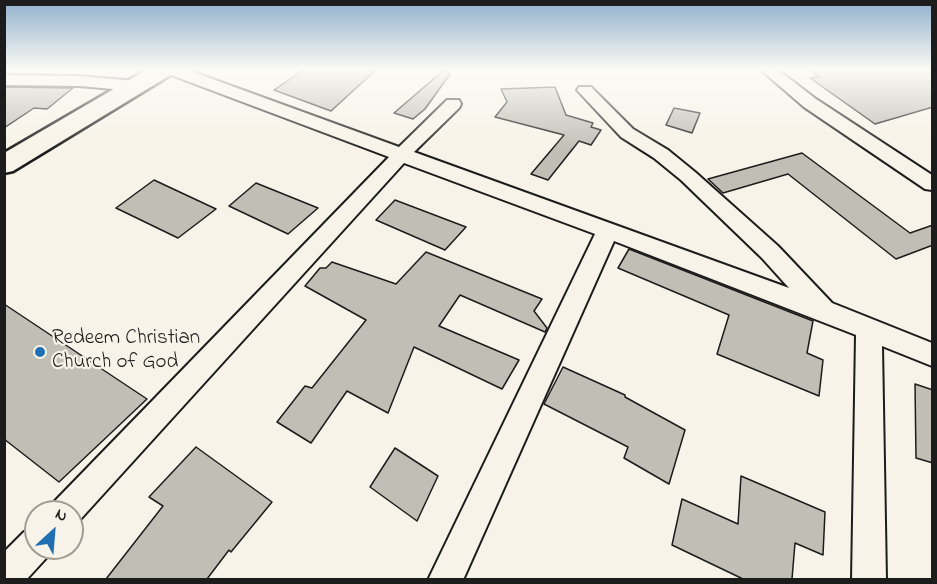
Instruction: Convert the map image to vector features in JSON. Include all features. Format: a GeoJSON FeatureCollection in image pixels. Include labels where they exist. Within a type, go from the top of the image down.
{"type":"FeatureCollection","features":[{"type":"Feature","properties":{"kind":"highway"},"geometry":{"type":"LineString","coordinates":[[4,165],[119,96]]}},
{"type":"Feature","properties":{"kind":"street"},"geometry":{"type":"LineString","coordinates":[[246,96],[400,156],[608,230],[826,312],[933,355]]}},
{"type":"Feature","properties":{"kind":"street"},"geometry":{"type":"LineString","coordinates":[[591,96],[627,133],[661,154],[688,176],[770,252],[826,312]]}},
{"type":"Feature","properties":{"kind":"street"},"geometry":{"type":"LineString","coordinates":[[801,96],[933,184]]}},
{"type":"Feature","properties":{"kind":"street"},"geometry":{"type":"LineString","coordinates":[[77,500],[400,156],[453,104]]}},
{"type":"Feature","properties":{"kind":"street"},"geometry":{"type":"LineString","coordinates":[[446,579],[608,230]]}},
{"type":"Feature","properties":{"kind":"street"},"geometry":{"type":"LineString","coordinates":[[869,331],[869,579]]}},
{"type":"Feature","properties":{"kind":"street"},"geometry":{"type":"LineString","coordinates":[[4,578],[24,557]]}},
{"type":"Feature","properties":{"kind":"building"},"geometry":{"type":"Polygon","coordinates":[[[4,96],[63,96],[47,109],[34,108],[4,128],[4,96]]]}},
{"type":"Feature","properties":{"kind":"building"},"geometry":{"type":"Polygon","coordinates":[[[291,96],[347,96],[331,111],[291,96]]]}},
{"type":"Feature","properties":{"kind":"building"},"geometry":{"type":"Polygon","coordinates":[[[413,96],[434,96],[425,109],[413,119],[394,113],[413,96]]]}},
{"type":"Feature","properties":{"kind":"building"},"geometry":{"type":"Polygon","coordinates":[[[504,96],[559,96],[566,115],[593,123],[591,127],[601,130],[591,145],[579,141],[548,180],[531,174],[564,135],[495,117],[507,102],[504,96]]]}},
{"type":"Feature","properties":{"kind":"building"},"geometry":{"type":"Polygon","coordinates":[[[836,96],[933,96],[933,107],[875,124],[836,96]]]}},
{"type":"Feature","properties":{"kind":"building"},"geometry":{"type":"Polygon","coordinates":[[[674,108],[700,113],[692,133],[666,125],[674,108]]]}},
{"type":"Feature","properties":{"kind":"building"},"geometry":{"type":"Polygon","coordinates":[[[802,153],[910,233],[933,225],[933,245],[896,259],[788,174],[723,193],[708,179],[802,153]]]}},
{"type":"Feature","properties":{"kind":"building"},"geometry":{"type":"Polygon","coordinates":[[[154,180],[216,209],[178,238],[116,208],[154,180]]]}},
{"type":"Feature","properties":{"kind":"building"},"geometry":{"type":"Polygon","coordinates":[[[256,183],[318,208],[288,234],[229,206],[256,183]]]}},
{"type":"Feature","properties":{"kind":"building"},"geometry":{"type":"Polygon","coordinates":[[[395,200],[466,227],[445,250],[376,220],[395,200]]]}},
{"type":"Feature","properties":{"kind":"building"},"geometry":{"type":"Polygon","coordinates":[[[629,249],[813,321],[807,353],[823,360],[819,396],[717,354],[729,315],[618,268],[629,249]]]}},
{"type":"Feature","properties":{"kind":"building"},"geometry":{"type":"Polygon","coordinates":[[[426,252],[542,299],[534,311],[547,328],[545,332],[460,295],[439,326],[519,360],[502,389],[414,347],[388,413],[347,391],[311,443],[277,422],[305,386],[312,388],[366,320],[305,286],[320,268],[326,268],[332,262],[396,284],[426,252]]]}},
{"type":"Feature","properties":{"kind":"building","name":"Redeem Christian Church of God"},"geometry":{"type":"Polygon","coordinates":[[[4,304],[147,399],[59,482],[4,439],[4,304]]]}},
{"type":"Feature","properties":{"kind":"building"},"geometry":{"type":"Polygon","coordinates":[[[563,367],[625,395],[685,430],[669,484],[624,458],[628,447],[544,404],[563,367]]]}},
{"type":"Feature","properties":{"kind":"building"},"geometry":{"type":"Polygon","coordinates":[[[915,384],[933,390],[933,463],[916,458],[915,384]]]}},
{"type":"Feature","properties":{"kind":"building"},"geometry":{"type":"Polygon","coordinates":[[[196,447],[272,502],[231,552],[229,550],[207,579],[106,579],[163,506],[149,497],[196,447]]]}},
{"type":"Feature","properties":{"kind":"building"},"geometry":{"type":"Polygon","coordinates":[[[395,448],[438,476],[417,521],[370,487],[395,448]]]}},
{"type":"Feature","properties":{"kind":"building"},"geometry":{"type":"Polygon","coordinates":[[[741,476],[825,512],[823,555],[795,543],[792,579],[743,579],[672,545],[682,499],[738,524],[741,476]]]}},
{"type":"Feature","properties":{"kind":"place","name":"Redeem Christian Church of God"},"geometry":{"type":"Point","coordinates":[40,352]}}]}
